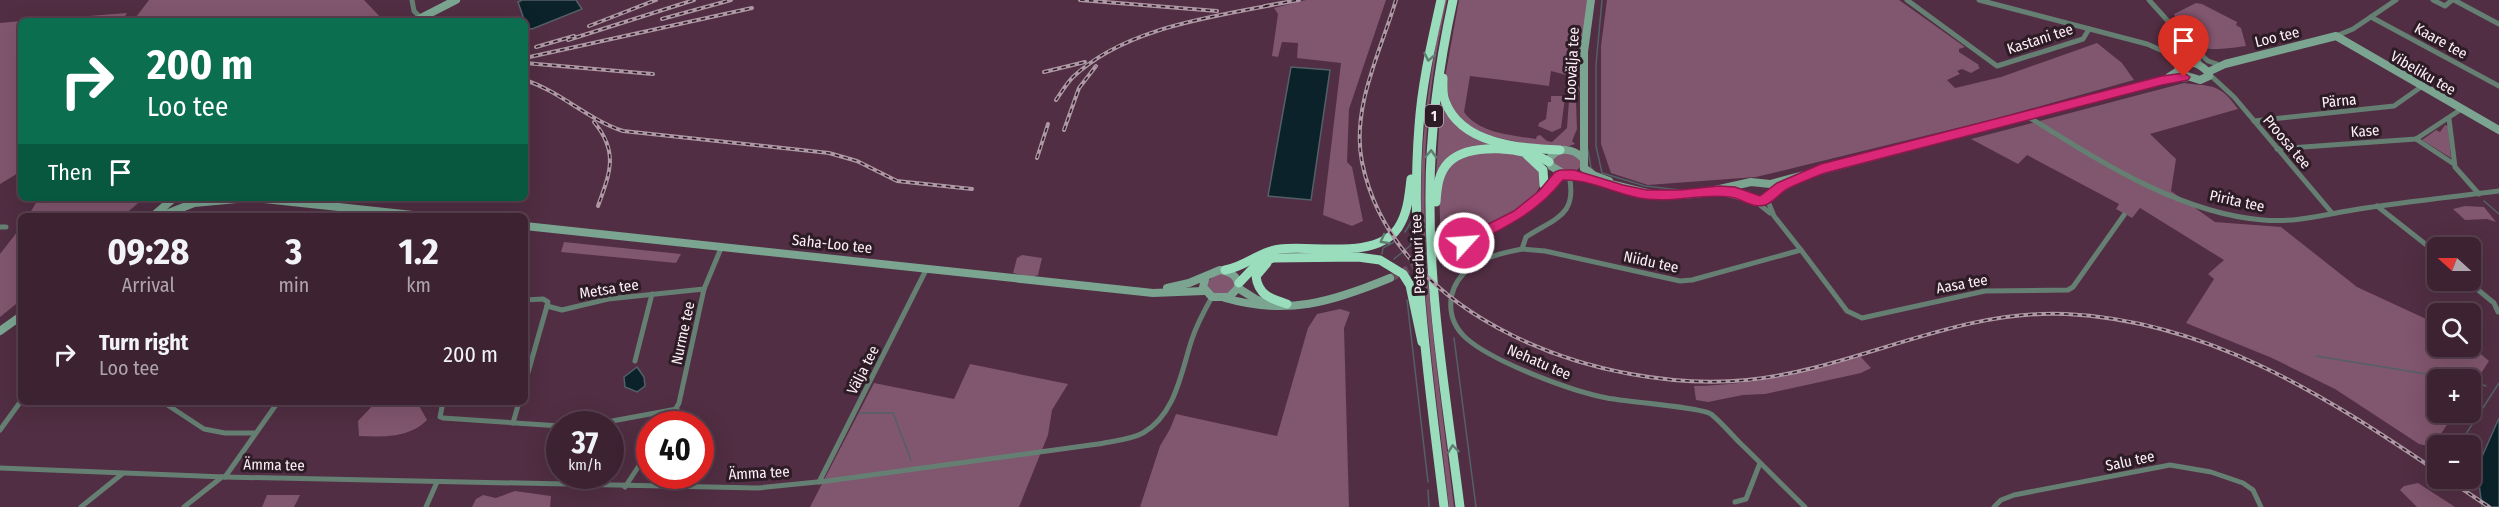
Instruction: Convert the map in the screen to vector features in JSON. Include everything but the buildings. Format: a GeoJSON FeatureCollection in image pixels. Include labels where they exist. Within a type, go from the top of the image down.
{"type":"FeatureCollection","features":[{"type":"Feature","properties":{"kind":"highway","name":"Peterburi tee"},"geometry":{"type":"LineString","coordinates":[[1441,0],[1424,90],[1419,152],[1418,260],[1443,507]]}},
{"type":"Feature","properties":{"kind":"highway","name":"Peterburi tee"},"geometry":{"type":"LineString","coordinates":[[1453,0],[1436,91],[1431,150],[1431,233],[1435,300],[1460,507]]}},
{"type":"Feature","properties":{"kind":"highway"},"geometry":{"type":"LineString","coordinates":[[1445,34],[1448,45],[1442,86],[1444,96],[1457,122],[1472,133],[1493,141],[1565,150]]}},
{"type":"Feature","properties":{"kind":"highway"},"geometry":{"type":"LineString","coordinates":[[1431,233],[1437,223],[1436,194],[1439,177],[1454,158],[1469,151],[1488,148],[1539,156],[1550,164]]}},
{"type":"Feature","properties":{"kind":"highway"},"geometry":{"type":"LineString","coordinates":[[1225,270],[1234,269],[1260,254],[1278,249],[1354,249],[1367,247],[1389,238],[1396,233],[1406,218],[1411,195],[1412,161],[1419,152]]}},
{"type":"Feature","properties":{"kind":"highway"},"geometry":{"type":"LineString","coordinates":[[1522,153],[1539,164],[1543,170],[1544,185]]}},
{"type":"Feature","properties":{"kind":"highway"},"geometry":{"type":"LineString","coordinates":[[1281,257],[1261,268],[1256,276],[1256,284],[1264,295],[1287,304]]}},
{"type":"Feature","properties":{"kind":"highway"},"geometry":{"type":"LineString","coordinates":[[1238,286],[1257,264],[1281,257],[1367,257],[1391,265],[1403,274],[1410,285],[1415,298],[1419,330],[1428,361]]}},
{"type":"Feature","properties":{"kind":"street"},"geometry":{"type":"LineString","coordinates":[[412,0],[418,18]]}},
{"type":"Feature","properties":{"kind":"street"},"geometry":{"type":"LineString","coordinates":[[420,18],[456,0]]}},
{"type":"Feature","properties":{"kind":"street","name":"Loovälja tee"},"geometry":{"type":"LineString","coordinates":[[1584,168],[1584,52],[1591,0]]}},
{"type":"Feature","properties":{"kind":"street","name":"Kastani tee"},"geometry":{"type":"LineString","coordinates":[[1907,0],[1997,66],[2083,39],[2090,29]]}},
{"type":"Feature","properties":{"kind":"street"},"geometry":{"type":"LineString","coordinates":[[1979,0],[2164,50],[2201,65]]}},
{"type":"Feature","properties":{"kind":"street"},"geometry":{"type":"LineString","coordinates":[[2149,0],[2190,45],[2208,61],[2221,64]]}},
{"type":"Feature","properties":{"kind":"street"},"geometry":{"type":"LineString","coordinates":[[2336,36],[2353,29],[2396,0]]}},
{"type":"Feature","properties":{"kind":"street"},"geometry":{"type":"LineString","coordinates":[[2433,0],[2445,6],[2453,0],[2499,24]]}},
{"type":"Feature","properties":{"kind":"street","name":"Kaare tee"},"geometry":{"type":"LineString","coordinates":[[2371,16],[2499,86]]}},
{"type":"Feature","properties":{"kind":"street","name":"Loo tee"},"geometry":{"type":"LineString","coordinates":[[2201,65],[2221,64],[2336,36]]}},
{"type":"Feature","properties":{"kind":"street","name":"Vibeliku tee"},"geometry":{"type":"LineString","coordinates":[[2336,36],[2460,110],[2499,130]]}},
{"type":"Feature","properties":{"kind":"street"},"geometry":{"type":"LineString","coordinates":[[2162,80],[2189,62],[2193,54],[2190,45]]}},
{"type":"Feature","properties":{"kind":"street"},"geometry":{"type":"LineString","coordinates":[[1706,192],[1748,183],[1763,185],[2162,80],[2207,75],[2190,45]]}},
{"type":"Feature","properties":{"kind":"street"},"geometry":{"type":"LineString","coordinates":[[2164,50],[2188,77]]}},
{"type":"Feature","properties":{"kind":"street","name":"Loo tee"},"geometry":{"type":"LineString","coordinates":[[2207,75],[2221,64]]}},
{"type":"Feature","properties":{"kind":"street","name":"Proosa tee"},"geometry":{"type":"LineString","coordinates":[[2207,75],[2223,87],[2254,121],[2332,213]]}},
{"type":"Feature","properties":{"kind":"street","name":"Pärna"},"geometry":{"type":"LineString","coordinates":[[2254,121],[2394,106],[2421,87]]}},
{"type":"Feature","properties":{"kind":"street","name":"Kase"},"geometry":{"type":"LineString","coordinates":[[2277,149],[2416,139],[2460,110]]}},
{"type":"Feature","properties":{"kind":"street","name":"Pirita tee"},"geometry":{"type":"LineString","coordinates":[[2027,116],[2145,182],[2193,203],[2262,220],[2307,218],[2377,206],[2499,191]]}},
{"type":"Feature","properties":{"kind":"street"},"geometry":{"type":"LineString","coordinates":[[2449,119],[2454,164]]}},
{"type":"Feature","properties":{"kind":"street"},"geometry":{"type":"LineString","coordinates":[[1536,200],[1544,185],[1551,156],[1578,144],[1584,129]]}},
{"type":"Feature","properties":{"kind":"street"},"geometry":{"type":"LineString","coordinates":[[2416,139],[2454,164],[2479,194]]}},
{"type":"Feature","properties":{"kind":"street"},"geometry":{"type":"LineString","coordinates":[[1565,150],[1583,158]]}},
{"type":"Feature","properties":{"kind":"street"},"geometry":{"type":"LineString","coordinates":[[1550,164],[1569,175],[1623,190],[1657,195],[1719,191],[1745,195],[1774,216],[1801,250]]}},
{"type":"Feature","properties":{"kind":"street"},"geometry":{"type":"LineString","coordinates":[[1443,253],[1507,222],[1544,195],[1556,177],[1569,175],[1584,168],[1593,175],[1657,195]]}},
{"type":"Feature","properties":{"kind":"street"},"geometry":{"type":"LineString","coordinates":[[1754,200],[1768,197],[1781,186],[1821,169]]}},
{"type":"Feature","properties":{"kind":"street"},"geometry":{"type":"LineString","coordinates":[[1522,249],[1526,237],[1558,220],[1568,210],[1573,196],[1569,175]]}},
{"type":"Feature","properties":{"kind":"street"},"geometry":{"type":"LineString","coordinates":[[1745,195],[1743,188],[1748,183]]}},
{"type":"Feature","properties":{"kind":"street"},"geometry":{"type":"LineString","coordinates":[[1763,185],[1768,190],[1774,216]]}},
{"type":"Feature","properties":{"kind":"street"},"geometry":{"type":"LineString","coordinates":[[158,213],[176,201]]}},
{"type":"Feature","properties":{"kind":"street"},"geometry":{"type":"LineString","coordinates":[[163,213],[177,201]]}},
{"type":"Feature","properties":{"kind":"street"},"geometry":{"type":"LineString","coordinates":[[166,213],[194,202],[205,201]]}},
{"type":"Feature","properties":{"kind":"street"},"geometry":{"type":"LineString","coordinates":[[283,201],[394,213]]}},
{"type":"Feature","properties":{"kind":"street"},"geometry":{"type":"LineString","coordinates":[[2377,206],[2427,245]]}},
{"type":"Feature","properties":{"kind":"street","name":"Aasa tee"},"geometry":{"type":"LineString","coordinates":[[1801,250],[1847,310],[1862,318],[1985,291],[2068,290],[2073,287],[2124,215]]}},
{"type":"Feature","properties":{"kind":"street","name":"Saha-Loo tee"},"geometry":{"type":"LineString","coordinates":[[528,226],[1153,293],[1204,291]]}},
{"type":"Feature","properties":{"kind":"street","name":"Nurme tee"},"geometry":{"type":"LineString","coordinates":[[677,409],[705,289],[722,246]]}},
{"type":"Feature","properties":{"kind":"street","name":"Niidu tee"},"geometry":{"type":"LineString","coordinates":[[1522,249],[1554,253],[1687,281],[1801,250]]}},
{"type":"Feature","properties":{"kind":"street","name":"Nehatu tee"},"geometry":{"type":"LineString","coordinates":[[1522,249],[1488,256],[1473,265],[1461,278],[1450,300],[1450,313],[1455,326],[1467,340],[1518,367],[1580,392],[1610,399],[1709,413],[1805,507]]}},
{"type":"Feature","properties":{"kind":"street","name":"Välja tee"},"geometry":{"type":"LineString","coordinates":[[819,482],[927,268]]}},
{"type":"Feature","properties":{"kind":"street"},"geometry":{"type":"LineString","coordinates":[[1315,304],[1287,304],[1257,300],[1238,286],[1235,275],[1225,270],[1214,271],[1206,276],[1202,283],[1204,291],[1212,297],[1273,309],[1303,308],[1315,304],[1390,278]]}},
{"type":"Feature","properties":{"kind":"street","name":"Saha-Loo tee"},"geometry":{"type":"LineString","coordinates":[[1136,290],[1174,287],[1206,276]]}},
{"type":"Feature","properties":{"kind":"street"},"geometry":{"type":"LineString","coordinates":[[1225,298],[1233,294],[1238,286]]}},
{"type":"Feature","properties":{"kind":"street","name":"Metsa tee"},"geometry":{"type":"LineString","coordinates":[[528,300],[543,299],[548,302],[548,306],[562,310],[608,299],[705,289]]}},
{"type":"Feature","properties":{"kind":"street"},"geometry":{"type":"LineString","coordinates":[[2479,291],[2494,303],[2498,312]]}},
{"type":"Feature","properties":{"kind":"street"},"geometry":{"type":"LineString","coordinates":[[635,361],[652,294]]}},
{"type":"Feature","properties":{"kind":"street","name":"Ämma tee"},"geometry":{"type":"LineString","coordinates":[[0,468],[224,477],[758,488],[819,482],[1108,442],[1138,436],[1162,418],[1171,401],[1197,324],[1212,297]]}},
{"type":"Feature","properties":{"kind":"street"},"geometry":{"type":"LineString","coordinates":[[528,373],[548,306]]}},
{"type":"Feature","properties":{"kind":"street"},"geometry":{"type":"LineString","coordinates":[[0,331],[18,318]]}},
{"type":"Feature","properties":{"kind":"street"},"geometry":{"type":"LineString","coordinates":[[0,430],[18,405]]}},
{"type":"Feature","properties":{"kind":"street"},"geometry":{"type":"LineString","coordinates":[[171,405],[197,426],[212,432],[254,433]]}},
{"type":"Feature","properties":{"kind":"street"},"geometry":{"type":"LineString","coordinates":[[184,507],[224,477],[276,405]]}},
{"type":"Feature","properties":{"kind":"street"},"geometry":{"type":"LineString","coordinates":[[442,405],[440,417],[443,418],[546,425]]}},
{"type":"Feature","properties":{"kind":"street"},"geometry":{"type":"LineString","coordinates":[[513,423],[518,405]]}},
{"type":"Feature","properties":{"kind":"street"},"geometry":{"type":"LineString","coordinates":[[624,419],[677,409]]}},
{"type":"Feature","properties":{"kind":"street"},"geometry":{"type":"LineString","coordinates":[[1735,502],[1746,499],[1760,463]]}},
{"type":"Feature","properties":{"kind":"street","name":"Salu tee"},"geometry":{"type":"LineString","coordinates":[[1994,507],[2001,500],[2014,495],[2170,465],[2190,468],[2243,483],[2253,491],[2261,507]]}},
{"type":"Feature","properties":{"kind":"street"},"geometry":{"type":"LineString","coordinates":[[625,487],[636,470]]}},
{"type":"Feature","properties":{"kind":"street"},"geometry":{"type":"LineString","coordinates":[[81,507],[123,473]]}},
{"type":"Feature","properties":{"kind":"street"},"geometry":{"type":"LineString","coordinates":[[426,507],[437,482]]}},
{"type":"Feature","properties":{"kind":"shaded area"},"geometry":{"type":"Polygon","coordinates":[[[149,0],[364,0],[381,18],[135,18],[149,0]]]}},
{"type":"Feature","properties":{"kind":"shaded area"},"geometry":{"type":"Polygon","coordinates":[[[1306,0],[1386,0],[1349,109],[1347,162],[1352,167],[1363,221],[1352,226],[1323,215],[1341,63],[1297,58],[1298,43],[1282,42],[1278,57],[1272,56],[1278,14],[1274,8],[1306,0]]]}},
{"type":"Feature","properties":{"kind":"shaded area"},"geometry":{"type":"Polygon","coordinates":[[[1445,0],[1447,0],[1435,60],[1428,121],[1425,204],[1433,335],[1454,507],[1449,507],[1429,335],[1421,205],[1427,101],[1445,0]]]}},
{"type":"Feature","properties":{"kind":"shaded area"},"geometry":{"type":"Polygon","coordinates":[[[1459,0],[1588,0],[1579,75],[1574,77],[1551,71],[1549,86],[1470,76],[1464,112],[1487,129],[1536,139],[1540,135],[1552,142],[1567,128],[1569,100],[1565,87],[1571,88],[1572,86],[1566,84],[1575,81],[1580,89],[1576,102],[1577,129],[1572,141],[1575,144],[1566,147],[1536,146],[1477,133],[1452,111],[1445,88],[1446,72],[1459,0]]]}},
{"type":"Feature","properties":{"kind":"shaded area"},"geometry":{"type":"Polygon","coordinates":[[[1607,0],[1899,0],[1965,47],[1959,49],[1959,52],[1979,65],[1980,68],[1971,73],[1962,69],[1957,71],[1960,74],[1947,80],[1955,88],[2001,77],[2097,43],[2122,63],[2134,80],[1994,119],[1756,177],[1648,185],[1611,173],[1601,144],[1601,46],[1607,0]]]}},
{"type":"Feature","properties":{"kind":"shaded area"},"geometry":{"type":"Polygon","coordinates":[[[2196,3],[2237,22],[2236,25],[2241,28],[2246,46],[2211,49],[2202,47],[2188,37],[2174,14],[2196,3]]]}},
{"type":"Feature","properties":{"kind":"shaded area"},"geometry":{"type":"Polygon","coordinates":[[[127,13],[124,18],[63,18],[127,13]]]}},
{"type":"Feature","properties":{"kind":"shaded area"},"geometry":{"type":"Polygon","coordinates":[[[18,21],[18,171],[0,184],[0,23],[18,21]]]}},
{"type":"Feature","properties":{"kind":"shaded area"},"geometry":{"type":"Polygon","coordinates":[[[2184,83],[2209,86],[2220,90],[2238,109],[2150,134],[2176,159],[2171,191],[2215,222],[2281,227],[2357,287],[2427,319],[2427,357],[2481,357],[2481,354],[2489,361],[2481,373],[2481,369],[2427,369],[2427,423],[2448,423],[2440,435],[2427,435],[2427,446],[2419,444],[2335,389],[2272,358],[2186,323],[2214,279],[2208,274],[2224,260],[2140,208],[2132,218],[2116,209],[2119,204],[2027,155],[2018,164],[1971,139],[2184,83]]]}},
{"type":"Feature","properties":{"kind":"shaded area"},"geometry":{"type":"Polygon","coordinates":[[[1551,96],[1565,98],[1561,128],[1552,132],[1538,126],[1546,119],[1551,96]]]}},
{"type":"Feature","properties":{"kind":"shaded area"},"geometry":{"type":"Polygon","coordinates":[[[1441,98],[1448,113],[1506,146],[1476,147],[1436,176],[1441,98]]]}},
{"type":"Feature","properties":{"kind":"shaded area"},"geometry":{"type":"Polygon","coordinates":[[[2445,125],[2448,126],[2451,158],[2422,140],[2436,130],[2440,132],[2445,125]]]}},
{"type":"Feature","properties":{"kind":"shaded area"},"geometry":{"type":"Polygon","coordinates":[[[1476,151],[1517,154],[1534,162],[1543,180],[1536,193],[1514,213],[1486,230],[1445,249],[1442,245],[1441,249],[1439,187],[1451,163],[1476,151]]]}},
{"type":"Feature","properties":{"kind":"shaded area"},"geometry":{"type":"Polygon","coordinates":[[[1566,152],[1581,160],[1581,166],[1578,169],[1571,172],[1563,171],[1553,164],[1554,156],[1566,152]]]}},
{"type":"Feature","properties":{"kind":"shaded area"},"geometry":{"type":"Polygon","coordinates":[[[37,201],[140,201],[126,213],[30,213],[37,201]]]}},
{"type":"Feature","properties":{"kind":"shaded area"},"geometry":{"type":"Polygon","coordinates":[[[2465,206],[2484,207],[2496,222],[2487,219],[2465,220],[2453,209],[2465,206]]]}},
{"type":"Feature","properties":{"kind":"shaded area"},"geometry":{"type":"Polygon","coordinates":[[[18,231],[18,302],[0,317],[0,254],[18,231]]]}},
{"type":"Feature","properties":{"kind":"shaded area"},"geometry":{"type":"Polygon","coordinates":[[[564,242],[681,254],[676,263],[561,252],[564,242]]]}},
{"type":"Feature","properties":{"kind":"shaded area"},"geometry":{"type":"Polygon","coordinates":[[[1022,255],[1042,258],[1038,275],[1032,277],[1013,273],[1017,258],[1022,255]]]}},
{"type":"Feature","properties":{"kind":"shaded area"},"geometry":{"type":"Polygon","coordinates":[[[1217,273],[1230,275],[1236,285],[1226,295],[1212,294],[1205,284],[1217,273]]]}},
{"type":"Feature","properties":{"kind":"shaded area"},"geometry":{"type":"Polygon","coordinates":[[[1340,309],[1350,312],[1344,328],[1349,507],[1140,507],[1160,446],[1176,414],[1277,436],[1308,328],[1317,314],[1340,309]]]}},
{"type":"Feature","properties":{"kind":"shaded area"},"geometry":{"type":"Polygon","coordinates":[[[1860,356],[1871,368],[1861,373],[1765,394],[1743,395],[1708,402],[1696,400],[1694,386],[1778,377],[1860,356]]]}},
{"type":"Feature","properties":{"kind":"shaded area"},"geometry":{"type":"Polygon","coordinates":[[[970,364],[1068,384],[1052,410],[1048,435],[1019,507],[810,507],[874,383],[954,399],[970,364]]]}},
{"type":"Feature","properties":{"kind":"shaded area"},"geometry":{"type":"Polygon","coordinates":[[[373,405],[419,405],[427,420],[412,430],[386,436],[359,436],[358,421],[373,405]]]}},
{"type":"Feature","properties":{"kind":"shaded area"},"geometry":{"type":"Polygon","coordinates":[[[2418,483],[2455,507],[2417,507],[2400,490],[2404,486],[2418,483]]]}},
{"type":"Feature","properties":{"kind":"shaded area"},"geometry":{"type":"Polygon","coordinates":[[[515,491],[551,496],[550,507],[472,507],[476,499],[483,495],[496,498],[515,491]]]}},
{"type":"Feature","properties":{"kind":"shaded area"},"geometry":{"type":"Polygon","coordinates":[[[267,495],[300,495],[294,507],[262,507],[267,495]]]}},
{"type":"Feature","properties":{"kind":"water"},"geometry":{"type":"Polygon","coordinates":[[[522,0],[576,0],[582,9],[532,29],[528,28],[528,18],[524,18],[518,2],[522,0]]]}},
{"type":"Feature","properties":{"kind":"water"},"geometry":{"type":"Polygon","coordinates":[[[1291,67],[1330,70],[1311,200],[1268,196],[1291,67]]]}},
{"type":"Feature","properties":{"kind":"water"},"geometry":{"type":"Polygon","coordinates":[[[637,367],[644,377],[645,386],[637,392],[625,387],[624,377],[637,367]]]}},
{"type":"Feature","properties":{"kind":"water"},"geometry":{"type":"Polygon","coordinates":[[[2499,418],[2499,507],[2482,507],[2480,489],[2481,459],[2499,418]]]}},
{"type":"Feature","properties":{"kind":"waterway"},"geometry":{"type":"LineString","coordinates":[[1602,0],[1596,65],[1596,146],[1602,173],[1645,186],[1680,190]]}},
{"type":"Feature","properties":{"kind":"waterway"},"geometry":{"type":"LineString","coordinates":[[1588,150],[1591,168],[1595,172]]}},
{"type":"Feature","properties":{"kind":"waterway"},"geometry":{"type":"LineString","coordinates":[[2484,201],[2499,214]]}},
{"type":"Feature","properties":{"kind":"waterway"},"geometry":{"type":"LineString","coordinates":[[1394,259],[1411,245],[1411,222],[1405,232]]}},
{"type":"Feature","properties":{"kind":"waterway"},"geometry":{"type":"LineString","coordinates":[[1382,254],[1383,248],[1394,242]]}},
{"type":"Feature","properties":{"kind":"waterway"},"geometry":{"type":"LineString","coordinates":[[1407,300],[1428,482]]}},
{"type":"Feature","properties":{"kind":"waterway"},"geometry":{"type":"LineString","coordinates":[[1454,338],[1476,507]]}},
{"type":"Feature","properties":{"kind":"waterway"},"geometry":{"type":"LineString","coordinates":[[2316,356],[2427,374]]}},
{"type":"Feature","properties":{"kind":"waterway"},"geometry":{"type":"LineString","coordinates":[[2482,458],[2479,451],[2464,437],[2499,383]]}},
{"type":"Feature","properties":{"kind":"waterway"},"geometry":{"type":"LineString","coordinates":[[2481,384],[2486,386]]}},
{"type":"Feature","properties":{"kind":"waterway"},"geometry":{"type":"LineString","coordinates":[[860,413],[893,413],[911,460]]}},
{"type":"Feature","properties":{"kind":"waterway"},"geometry":{"type":"LineString","coordinates":[[1428,490],[1429,507]]}},
{"type":"Feature","properties":{"kind":"tunnel"},"geometry":{"type":"LineString","coordinates":[[1390,278],[1443,253]]}},
{"type":"Feature","properties":{"kind":"railway"},"geometry":{"type":"LineString","coordinates":[[589,26],[656,0]]}},
{"type":"Feature","properties":{"kind":"railway"},"geometry":{"type":"LineString","coordinates":[[568,40],[694,0]]}},
{"type":"Feature","properties":{"kind":"railway"},"geometry":{"type":"LineString","coordinates":[[662,19],[731,0]]}},
{"type":"Feature","properties":{"kind":"railway"},"geometry":{"type":"LineString","coordinates":[[1080,0],[1217,11]]}},
{"type":"Feature","properties":{"kind":"railway"},"geometry":{"type":"LineString","coordinates":[[1265,6],[1299,0]]}},
{"type":"Feature","properties":{"kind":"railway"},"geometry":{"type":"LineString","coordinates":[[1396,0],[1364,100],[1360,142],[1362,162],[1382,217],[1415,265],[1460,304],[1512,336],[1570,359],[1631,374],[1690,381],[1747,380],[1787,374],[1984,321],[2025,315],[2066,314],[2118,320],[2168,331],[2216,347],[2262,367],[2352,416],[2427,465]]}},
{"type":"Feature","properties":{"kind":"railway"},"geometry":{"type":"LineString","coordinates":[[1056,100],[1073,77],[1116,47],[1167,28],[1272,5]]}},
{"type":"Feature","properties":{"kind":"railway"},"geometry":{"type":"LineString","coordinates":[[528,57],[752,8]]}},
{"type":"Feature","properties":{"kind":"railway"},"geometry":{"type":"LineString","coordinates":[[536,47],[574,36]]}},
{"type":"Feature","properties":{"kind":"railway"},"geometry":{"type":"LineString","coordinates":[[1044,72],[1085,62]]}},
{"type":"Feature","properties":{"kind":"railway"},"geometry":{"type":"LineString","coordinates":[[528,63],[653,74]]}},
{"type":"Feature","properties":{"kind":"railway"},"geometry":{"type":"LineString","coordinates":[[1064,130],[1079,88],[1096,66]]}},
{"type":"Feature","properties":{"kind":"railway"},"geometry":{"type":"LineString","coordinates":[[528,81],[550,91],[598,120],[623,131],[829,153],[857,161],[897,181],[972,189]]}},
{"type":"Feature","properties":{"kind":"railway"},"geometry":{"type":"LineString","coordinates":[[594,122],[607,143],[610,163],[598,206]]}},
{"type":"Feature","properties":{"kind":"railway"},"geometry":{"type":"LineString","coordinates":[[1037,158],[1048,124]]}},
{"type":"Feature","properties":{"kind":"railway"},"geometry":{"type":"LineString","coordinates":[[2462,489],[2489,507]]}},
{"type":"Feature","properties":{"kind":"route"},"geometry":{"type":"LineString","coordinates":[[1464,243],[1519,214],[1544,195],[1556,177],[1564,174],[1647,194],[1680,195],[1719,191],[1735,192],[1762,201],[1781,186],[1821,169],[2162,80],[2184,77]]}}]}
